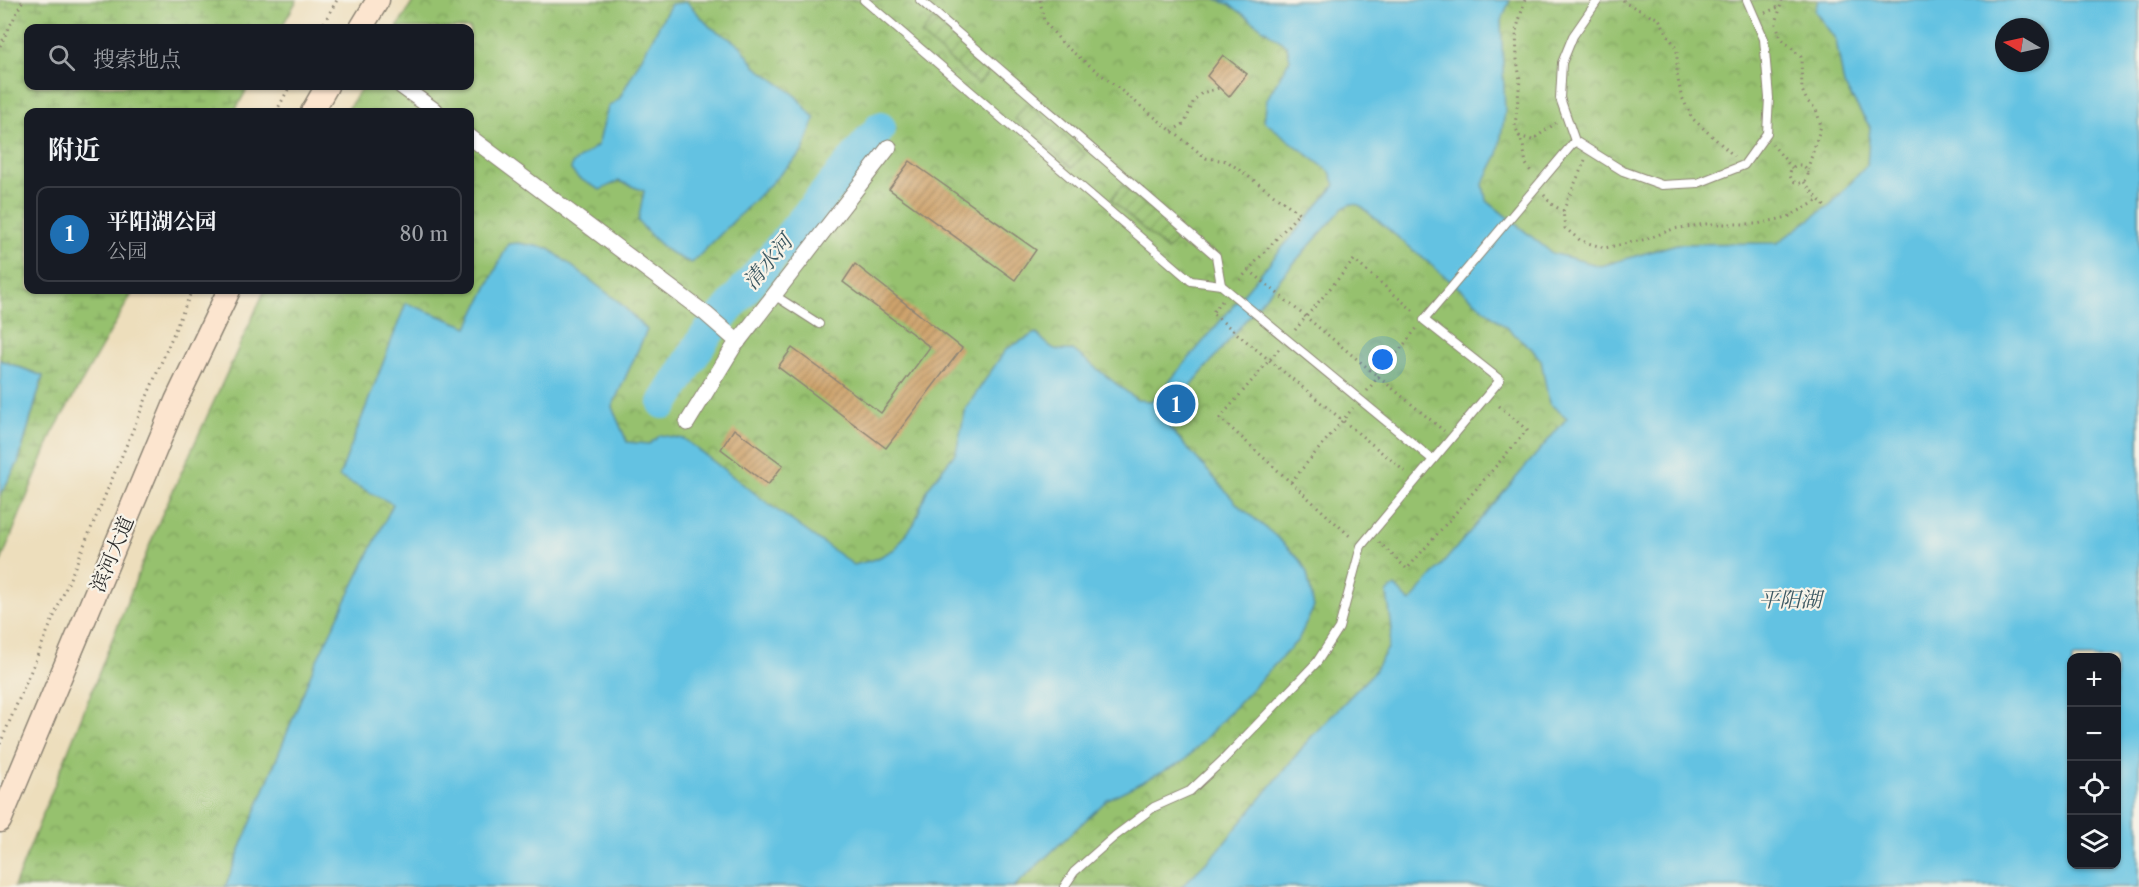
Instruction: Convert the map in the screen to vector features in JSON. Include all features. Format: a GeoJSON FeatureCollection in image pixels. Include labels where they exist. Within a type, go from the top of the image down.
{"type":"FeatureCollection","features":[{"type":"Feature","properties":{"kind":"main road"},"geometry":{"type":"LineString","coordinates":[[363,24],[378,0]]}},
{"type":"Feature","properties":{"kind":"main road"},"geometry":{"type":"LineString","coordinates":[[314,108],[325,90]]}},
{"type":"Feature","properties":{"kind":"main road","name":"滨河大道"},"geometry":{"type":"LineString","coordinates":[[0,820],[176,401],[227,294]]}},
{"type":"Feature","properties":{"kind":"street"},"geometry":{"type":"LineString","coordinates":[[407,90],[431,108]]}},
{"type":"Feature","properties":{"kind":"street"},"geometry":{"type":"LineString","coordinates":[[474,140],[706,314],[738,342]]}},
{"type":"Feature","properties":{"kind":"street"},"geometry":{"type":"LineString","coordinates":[[687,423],[738,342],[889,147]]}},
{"type":"Feature","properties":{"kind":"lane"},"geometry":{"type":"LineString","coordinates":[[864,0],[1191,281],[1221,285],[1433,460]]}},
{"type":"Feature","properties":{"kind":"lane"},"geometry":{"type":"LineString","coordinates":[[920,0],[1216,256],[1221,285]]}},
{"type":"Feature","properties":{"kind":"lane"},"geometry":{"type":"LineString","coordinates":[[1598,0],[1573,36],[1562,63],[1560,98],[1575,141],[1623,171],[1662,185],[1698,183],[1744,165],[1765,136],[1769,98],[1764,39],[1747,0]]}},
{"type":"Feature","properties":{"kind":"lane"},"geometry":{"type":"LineString","coordinates":[[1064,887],[1074,872],[1115,836],[1154,807],[1190,791],[1317,662],[1339,628],[1361,546],[1500,380],[1424,320],[1575,141]]}},
{"type":"Feature","properties":{"kind":"lane"},"geometry":{"type":"LineString","coordinates":[[774,295],[819,324]]}},
{"type":"Feature","properties":{"kind":"path"},"geometry":{"type":"LineString","coordinates":[[0,46],[23,0]]}},
{"type":"Feature","properties":{"kind":"path"},"geometry":{"type":"LineString","coordinates":[[323,24],[337,0]]}},
{"type":"Feature","properties":{"kind":"path"},"geometry":{"type":"LineString","coordinates":[[1040,0],[1044,21],[1064,45],[1206,158],[1227,161],[1299,213],[1212,313],[1416,481]]}},
{"type":"Feature","properties":{"kind":"path"},"geometry":{"type":"LineString","coordinates":[[1524,0],[1516,31],[1520,80],[1515,126],[1526,164],[1538,186],[1551,204],[1563,211]]}},
{"type":"Feature","properties":{"kind":"path"},"geometry":{"type":"LineString","coordinates":[[1623,0],[1659,19],[1677,50],[1677,74],[1681,95],[1692,118],[1744,165]]}},
{"type":"Feature","properties":{"kind":"path"},"geometry":{"type":"LineString","coordinates":[[1782,0],[1776,24],[1781,38],[1801,57],[1802,90],[1807,101],[1816,110],[1821,126],[1807,171],[1808,177],[1804,182],[1798,184],[1791,179],[1789,174],[1792,168],[1800,165],[1807,171]]}},
{"type":"Feature","properties":{"kind":"path"},"geometry":{"type":"LineString","coordinates":[[1755,17],[1781,6]]}},
{"type":"Feature","properties":{"kind":"path"},"geometry":{"type":"LineString","coordinates":[[1172,131],[1185,123],[1194,100],[1202,93],[1219,88]]}},
{"type":"Feature","properties":{"kind":"path"},"geometry":{"type":"LineString","coordinates":[[278,108],[288,90]]}},
{"type":"Feature","properties":{"kind":"path"},"geometry":{"type":"LineString","coordinates":[[1519,136],[1532,140],[1551,128],[1566,114]]}},
{"type":"Feature","properties":{"kind":"path"},"geometry":{"type":"LineString","coordinates":[[1765,136],[1792,168]]}},
{"type":"Feature","properties":{"kind":"path"},"geometry":{"type":"LineString","coordinates":[[1590,150],[1580,168],[1563,211],[1565,228],[1581,241],[1605,248],[1647,239],[1673,229],[1706,224],[1757,224],[1788,217],[1819,200]]}},
{"type":"Feature","properties":{"kind":"path"},"geometry":{"type":"LineString","coordinates":[[1804,182],[1826,208]]}},
{"type":"Feature","properties":{"kind":"path"},"geometry":{"type":"LineString","coordinates":[[1361,546],[1220,418],[1354,260],[1424,320]]}},
{"type":"Feature","properties":{"kind":"path"},"geometry":{"type":"LineString","coordinates":[[1249,270],[1452,437]]}},
{"type":"Feature","properties":{"kind":"path"},"geometry":{"type":"LineString","coordinates":[[0,744],[190,294]]}},
{"type":"Feature","properties":{"kind":"path"},"geometry":{"type":"LineString","coordinates":[[1371,534],[1407,569],[1527,430],[1487,395]]}},
{"type":"Feature","properties":{"kind":"green space"},"geometry":{"type":"Polygon","coordinates":[[[0,0],[297,0],[283,24],[24,24],[24,90],[247,90],[236,108],[24,108],[24,294],[132,294],[52,434],[0,564],[0,495],[18,463],[43,376],[0,360],[0,0]]]}},
{"type":"Feature","properties":{"kind":"green space","name":"平阳湖"},"geometry":{"type":"Polygon","coordinates":[[[414,0],[2139,0],[2139,887],[14,887],[160,519],[263,294],[474,294],[474,108],[349,108],[360,90],[474,90],[474,24],[399,24],[414,0]]]}},
{"type":"Feature","properties":{"kind":"green space"},"geometry":{"type":"Polygon","coordinates":[[[933,19],[991,69],[978,84],[921,35],[933,19]]]}},
{"type":"Feature","properties":{"kind":"green space"},"geometry":{"type":"Polygon","coordinates":[[[1027,103],[1085,154],[1072,168],[1015,119],[1027,103]]]}},
{"type":"Feature","properties":{"kind":"green space"},"geometry":{"type":"Polygon","coordinates":[[[1122,185],[1181,235],[1167,250],[1111,200],[1122,185]]]}},
{"type":"Feature","properties":{"kind":"water","name":"平阳湖"},"geometry":{"type":"Polygon","coordinates":[[[1216,0],[1510,0],[1501,21],[1505,112],[1498,154],[1483,184],[1486,200],[1552,253],[1601,266],[1677,244],[1777,243],[1831,204],[1867,165],[1870,127],[1844,85],[1836,40],[1815,11],[1818,0],[2139,0],[2139,887],[1181,887],[1216,853],[1311,737],[1373,673],[1388,648],[1392,629],[1387,593],[1395,586],[1410,602],[1567,418],[1549,403],[1541,360],[1531,348],[1359,205],[1351,204],[1343,208],[1285,273],[1169,412],[1168,426],[1238,505],[1278,538],[1301,561],[1307,573],[1314,607],[1298,640],[1184,761],[1108,799],[1014,887],[225,887],[314,666],[393,504],[339,477],[406,303],[468,327],[508,244],[518,243],[548,248],[619,302],[647,330],[612,407],[627,442],[649,444],[661,435],[684,439],[774,508],[854,565],[876,559],[895,549],[914,524],[928,488],[956,452],[966,408],[1006,349],[1036,333],[1052,348],[1073,350],[1137,400],[1151,401],[1335,185],[1330,172],[1264,121],[1267,99],[1290,59],[1287,46],[1229,4],[1216,0]]]}},
{"type":"Feature","properties":{"kind":"water"},"geometry":{"type":"Polygon","coordinates":[[[687,2],[710,27],[740,45],[756,67],[794,94],[815,119],[803,151],[692,263],[662,246],[638,221],[644,191],[619,181],[600,190],[578,178],[571,170],[572,164],[598,145],[608,107],[619,99],[671,4],[687,2]]]}},
{"type":"Feature","properties":{"kind":"water"},"geometry":{"type":"Polygon","coordinates":[[[0,360],[43,376],[18,463],[0,495],[0,360]]]}},
{"type":"Feature","properties":{"kind":"building"},"geometry":{"type":"Polygon","coordinates":[[[1223,55],[1247,74],[1229,97],[1207,76],[1223,55]]]}},
{"type":"Feature","properties":{"kind":"building"},"geometry":{"type":"Polygon","coordinates":[[[910,161],[1036,250],[1015,280],[889,189],[910,161]]]}},
{"type":"Feature","properties":{"kind":"building"},"geometry":{"type":"Polygon","coordinates":[[[855,264],[962,348],[886,448],[778,367],[792,348],[881,413],[930,347],[843,282],[855,264]]]}},
{"type":"Feature","properties":{"kind":"building"},"geometry":{"type":"Polygon","coordinates":[[[734,429],[783,465],[768,485],[721,449],[734,429]]]}},
{"type":"Feature","properties":{"kind":"waterway","name":"清水河"},"geometry":{"type":"LineString","coordinates":[[664,403],[704,338],[880,128]]}},
{"type":"Feature","properties":{"kind":"place","name":"平阳湖公园"},"geometry":{"type":"Point","coordinates":[1176,404]}}]}
